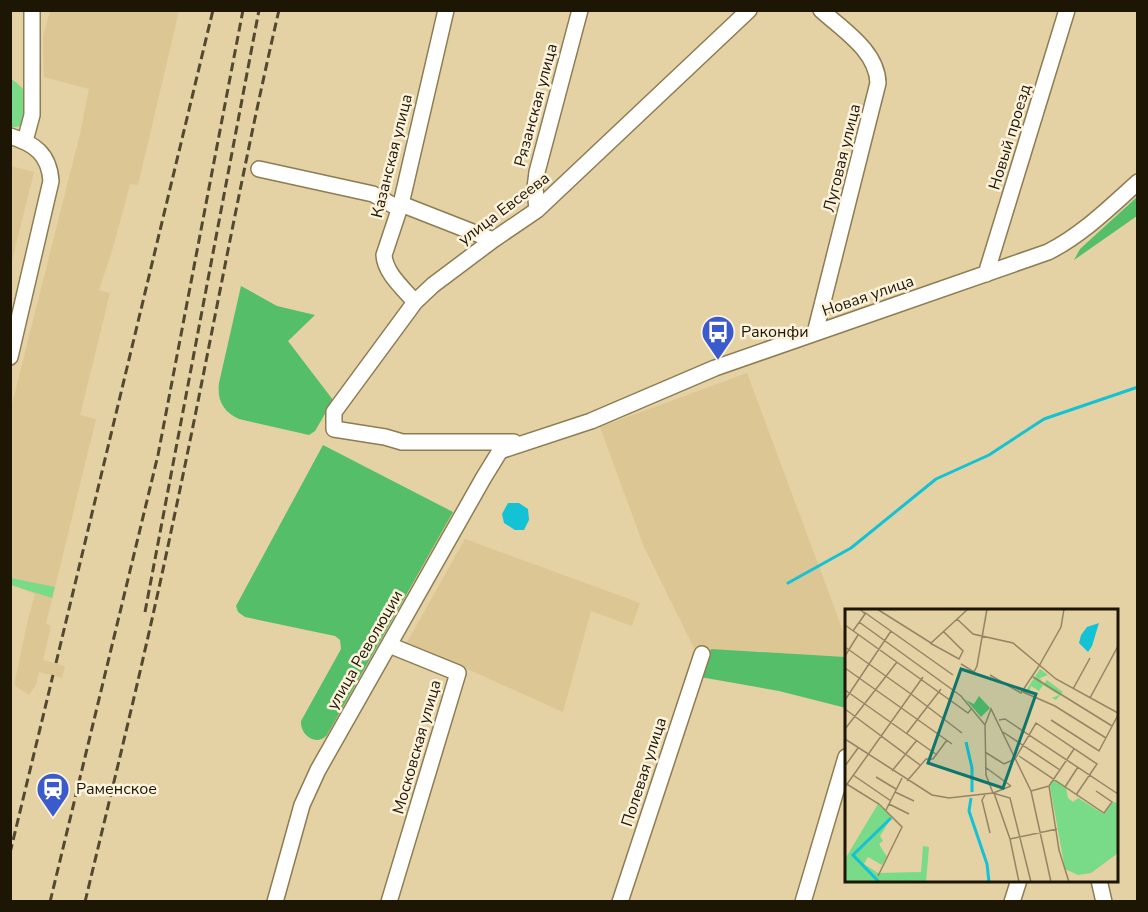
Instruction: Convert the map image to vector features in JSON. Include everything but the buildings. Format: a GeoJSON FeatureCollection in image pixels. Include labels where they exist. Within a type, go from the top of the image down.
{"type":"FeatureCollection","features":[{"type":"Feature","properties":{"kind":"street"},"geometry":{"type":"LineString","coordinates":[[10,357],[50,191],[46,159],[40,151],[18,139],[32,115],[32,10]]}},
{"type":"Feature","properties":{"kind":"street","name":"Казанская улица"},"geometry":{"type":"LineString","coordinates":[[414,302],[385,263],[387,245],[401,204],[446,10]]}},
{"type":"Feature","properties":{"kind":"street","name":"Рязанская улица"},"geometry":{"type":"LineString","coordinates":[[537,210],[535,188],[537,172],[580,10]]}},
{"type":"Feature","properties":{"kind":"street","name":"улица Евсеева"},"geometry":{"type":"LineString","coordinates":[[526,442],[402,442],[334,429],[334,412],[414,302],[493,240],[537,210],[749,10]]}},
{"type":"Feature","properties":{"kind":"street","name":"Луговая улица"},"geometry":{"type":"LineString","coordinates":[[815,333],[878,83],[877,72],[869,55],[821,10]]}},
{"type":"Feature","properties":{"kind":"street","name":"Новый проезд"},"geometry":{"type":"LineString","coordinates":[[986,274],[1067,10]]}},
{"type":"Feature","properties":{"kind":"street"},"geometry":{"type":"LineString","coordinates":[[260,169],[373,194],[396,207],[401,204],[493,240]]}},
{"type":"Feature","properties":{"kind":"street","name":"Новая улица"},"geometry":{"type":"LineString","coordinates":[[526,442],[591,420],[715,368],[1048,252],[1072,239],[1137,182]]}},
{"type":"Feature","properties":{"kind":"street","name":"улица Революции"},"geometry":{"type":"LineString","coordinates":[[275,902],[302,805],[340,730],[496,456],[501,451],[526,442]]}},
{"type":"Feature","properties":{"kind":"street","name":"Московская улица"},"geometry":{"type":"LineString","coordinates":[[389,902],[458,673],[390,645]]}},
{"type":"Feature","properties":{"kind":"street","name":"Полевая улица"},"geometry":{"type":"LineString","coordinates":[[620,902],[702,654]]}},
{"type":"Feature","properties":{"kind":"street"},"geometry":{"type":"LineString","coordinates":[[803,902],[840,801],[845,764]]}},
{"type":"Feature","properties":{"kind":"street"},"geometry":{"type":"LineString","coordinates":[[1011,902],[1017,882]]}},
{"type":"Feature","properties":{"kind":"street"},"geometry":{"type":"LineString","coordinates":[[1100,882],[1104,902]]}},
{"type":"Feature","properties":{"kind":"shaded area"},"geometry":{"type":"Polygon","coordinates":[[[50,11],[179,11],[138,185],[130,184],[99,290],[110,293],[80,415],[96,419],[46,624],[51,626],[43,660],[65,666],[62,678],[39,672],[36,685],[29,695],[14,685],[35,594],[11,585],[11,408],[80,134],[89,89],[44,77],[43,36],[50,11]]]}},
{"type":"Feature","properties":{"kind":"shaded area"},"geometry":{"type":"Polygon","coordinates":[[[10,166],[34,172],[11,265],[10,166]]]}},
{"type":"Feature","properties":{"kind":"shaded area"},"geometry":{"type":"Polygon","coordinates":[[[747,373],[845,636],[845,657],[694,648],[644,547],[600,427],[747,373]]]}},
{"type":"Feature","properties":{"kind":"shaded area"},"geometry":{"type":"Polygon","coordinates":[[[465,539],[640,603],[632,626],[591,611],[563,712],[406,644],[465,539]]]}},
{"type":"Feature","properties":{"kind":"green space"},"geometry":{"type":"Polygon","coordinates":[[[11,79],[26,92],[24,124],[17,127],[11,127],[11,79]]]}},
{"type":"Feature","properties":{"kind":"green space"},"geometry":{"type":"Polygon","coordinates":[[[1137,197],[1137,216],[1074,260],[1080,249],[1137,197]]]}},
{"type":"Feature","properties":{"kind":"green space"},"geometry":{"type":"Polygon","coordinates":[[[241,286],[277,306],[315,315],[288,341],[333,400],[315,431],[309,435],[239,419],[222,405],[219,383],[241,286]]]}},
{"type":"Feature","properties":{"kind":"green space"},"geometry":{"type":"Polygon","coordinates":[[[323,445],[453,512],[327,735],[314,740],[303,731],[301,721],[341,649],[340,640],[335,636],[245,617],[238,612],[236,606],[323,445]]]}},
{"type":"Feature","properties":{"kind":"green space"},"geometry":{"type":"Polygon","coordinates":[[[11,578],[55,587],[52,598],[11,585],[11,578]]]}},
{"type":"Feature","properties":{"kind":"green space"},"geometry":{"type":"Polygon","coordinates":[[[711,649],[845,657],[845,708],[779,691],[700,677],[711,649]]]}},
{"type":"Feature","properties":{"kind":"water"},"geometry":{"type":"Polygon","coordinates":[[[508,503],[519,503],[528,509],[529,520],[524,530],[515,530],[504,523],[502,514],[508,503]]]}},
{"type":"Feature","properties":{"kind":"waterway"},"geometry":{"type":"LineString","coordinates":[[788,583],[851,548],[936,479],[989,455],[1044,419],[1138,387]]}},
{"type":"Feature","properties":{"kind":"railway"},"geometry":{"type":"LineString","coordinates":[[56,663],[213,10]]}},
{"type":"Feature","properties":{"kind":"railway"},"geometry":{"type":"LineString","coordinates":[[50,902],[158,455],[243,10]]}},
{"type":"Feature","properties":{"kind":"railway"},"geometry":{"type":"LineString","coordinates":[[145,612],[259,10]]}},
{"type":"Feature","properties":{"kind":"railway"},"geometry":{"type":"LineString","coordinates":[[85,902],[162,574],[279,10]]}},
{"type":"Feature","properties":{"kind":"railway"},"geometry":{"type":"LineString","coordinates":[[10,853],[53,675]]}},
{"type":"Feature","properties":{"kind":"place","name":"Раконфи"},"geometry":{"type":"Point","coordinates":[718,361]}},
{"type":"Feature","properties":{"kind":"place","name":"Раменское"},"geometry":{"type":"Point","coordinates":[53,818]}}]}
